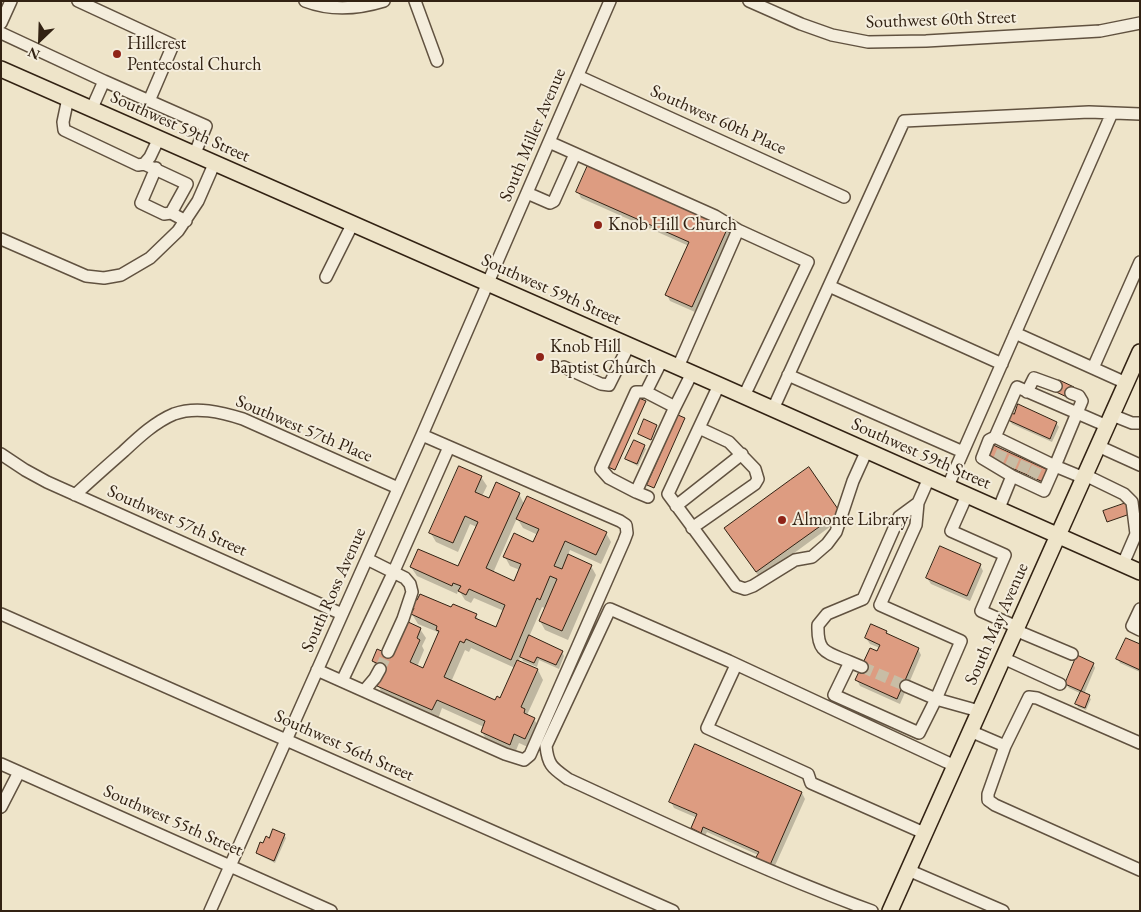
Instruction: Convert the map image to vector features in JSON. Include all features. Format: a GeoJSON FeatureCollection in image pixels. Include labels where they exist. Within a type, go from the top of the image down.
{"type":"FeatureCollection","features":[{"type":"Feature","properties":{"kind":"main road","name":"Southwest 59th Street"},"geometry":{"type":"LineString","coordinates":[[1,68],[1140,572]]}},
{"type":"Feature","properties":{"kind":"main road","name":"South May Avenue"},"geometry":{"type":"LineString","coordinates":[[890,911],[1139,355]]}},
{"type":"Feature","properties":{"kind":"street"},"geometry":{"type":"LineString","coordinates":[[1,23],[11,1]]}},
{"type":"Feature","properties":{"kind":"street"},"geometry":{"type":"LineString","coordinates":[[78,1],[173,45],[148,101]]}},
{"type":"Feature","properties":{"kind":"street"},"geometry":{"type":"LineString","coordinates":[[305,1],[319,7],[341,9],[384,1]]}},
{"type":"Feature","properties":{"kind":"street"},"geometry":{"type":"LineString","coordinates":[[415,1],[437,60]]}},
{"type":"Feature","properties":{"kind":"street","name":"South Miller Avenue"},"geometry":{"type":"LineString","coordinates":[[488,283],[610,1]]}},
{"type":"Feature","properties":{"kind":"street","name":"Southwest 60th Street"},"geometry":{"type":"LineString","coordinates":[[749,1],[801,24],[832,35],[868,42],[926,41],[1100,31],[1140,23]]}},
{"type":"Feature","properties":{"kind":"street"},"geometry":{"type":"LineString","coordinates":[[1,34],[206,126],[195,153]]}},
{"type":"Feature","properties":{"kind":"street","name":"Southwest 60th Place"},"geometry":{"type":"LineString","coordinates":[[578,76],[844,197]]}},
{"type":"Feature","properties":{"kind":"street"},"geometry":{"type":"LineString","coordinates":[[92,108],[104,81]]}},
{"type":"Feature","properties":{"kind":"street"},"geometry":{"type":"LineString","coordinates":[[68,98],[63,122],[64,130],[138,165],[144,164],[156,168],[187,184],[171,213]]}},
{"type":"Feature","properties":{"kind":"street"},"geometry":{"type":"LineString","coordinates":[[773,409],[904,121],[1089,112],[1140,114]]}},
{"type":"Feature","properties":{"kind":"street"},"geometry":{"type":"LineString","coordinates":[[948,486],[1112,113]]}},
{"type":"Feature","properties":{"kind":"street"},"geometry":{"type":"LineString","coordinates":[[144,164],[159,138]]}},
{"type":"Feature","properties":{"kind":"street"},"geometry":{"type":"LineString","coordinates":[[549,142],[715,216],[738,230],[808,262],[744,396]]}},
{"type":"Feature","properties":{"kind":"street"},"geometry":{"type":"LineString","coordinates":[[527,193],[550,203],[554,202],[575,154]]}},
{"type":"Feature","properties":{"kind":"street"},"geometry":{"type":"LineString","coordinates":[[1,239],[86,276],[104,278],[121,275],[138,266],[169,241],[186,221],[198,201],[216,162]]}},
{"type":"Feature","properties":{"kind":"street"},"geometry":{"type":"LineString","coordinates":[[156,168],[141,202],[164,214],[171,213],[186,221]]}},
{"type":"Feature","properties":{"kind":"street"},"geometry":{"type":"LineString","coordinates":[[326,277],[353,223]]}},
{"type":"Feature","properties":{"kind":"street"},"geometry":{"type":"LineString","coordinates":[[636,492],[675,407],[685,370],[738,230]]}},
{"type":"Feature","properties":{"kind":"street"},"geometry":{"type":"LineString","coordinates":[[1093,368],[1140,262]]}},
{"type":"Feature","properties":{"kind":"street","name":"South Ross Avenue"},"geometry":{"type":"LineString","coordinates":[[210,911],[488,283]]}},
{"type":"Feature","properties":{"kind":"street"},"geometry":{"type":"LineString","coordinates":[[829,286],[1002,364]]}},
{"type":"Feature","properties":{"kind":"street"},"geometry":{"type":"LineString","coordinates":[[1015,333],[1126,383]]}},
{"type":"Feature","properties":{"kind":"street"},"geometry":{"type":"LineString","coordinates":[[564,367],[601,384],[609,385],[629,345]]}},
{"type":"Feature","properties":{"kind":"street"},"geometry":{"type":"LineString","coordinates":[[646,392],[662,360]]}},
{"type":"Feature","properties":{"kind":"street"},"geometry":{"type":"LineString","coordinates":[[788,374],[963,452]]}},
{"type":"Feature","properties":{"kind":"street"},"geometry":{"type":"LineString","coordinates":[[1027,392],[1034,378],[1056,386]]}},
{"type":"Feature","properties":{"kind":"street"},"geometry":{"type":"LineString","coordinates":[[719,385],[668,494],[736,586],[745,589],[753,586],[795,560],[812,557],[827,544],[836,532],[853,481],[867,450]]}},
{"type":"Feature","properties":{"kind":"street"},"geometry":{"type":"LineString","coordinates":[[1071,393],[1080,396],[1082,401],[1076,413],[1044,491],[982,458],[989,440],[995,437],[1017,387],[1076,413],[1109,421],[1140,423]]}},
{"type":"Feature","properties":{"kind":"street"},"geometry":{"type":"LineString","coordinates":[[648,497],[609,478],[601,468],[636,392],[646,392],[675,407]]}},
{"type":"Feature","properties":{"kind":"street","name":"Southwest 57th Place"},"geometry":{"type":"LineString","coordinates":[[74,495],[144,433],[161,421],[175,414],[207,410],[223,412],[242,419],[398,488]]}},
{"type":"Feature","properties":{"kind":"street"},"geometry":{"type":"LineString","coordinates":[[692,528],[755,484],[758,479],[755,469],[729,442],[699,428]]}},
{"type":"Feature","properties":{"kind":"street"},"geometry":{"type":"LineString","coordinates":[[317,670],[505,754],[524,760],[530,755],[624,541],[627,533],[626,526],[620,521],[422,435]]}},
{"type":"Feature","properties":{"kind":"street"},"geometry":{"type":"LineString","coordinates":[[995,437],[1005,446],[1028,457],[1124,494],[1132,502],[1137,538],[1122,564]]}},
{"type":"Feature","properties":{"kind":"street"},"geometry":{"type":"LineString","coordinates":[[1098,446],[1140,465]]}},
{"type":"Feature","properties":{"kind":"street"},"geometry":{"type":"LineString","coordinates":[[342,681],[394,571],[449,447]]}},
{"type":"Feature","properties":{"kind":"street","name":"Southwest 57th Street"},"geometry":{"type":"LineString","coordinates":[[1,454],[25,470],[74,495],[342,614]]}},
{"type":"Feature","properties":{"kind":"street"},"geometry":{"type":"LineString","coordinates":[[676,506],[742,454]]}},
{"type":"Feature","properties":{"kind":"street"},"geometry":{"type":"LineString","coordinates":[[999,508],[1019,476]]}},
{"type":"Feature","properties":{"kind":"street"},"geometry":{"type":"LineString","coordinates":[[880,606],[916,525],[918,503],[929,478]]}},
{"type":"Feature","properties":{"kind":"street"},"geometry":{"type":"LineString","coordinates":[[967,494],[951,531],[1005,555],[980,611],[1072,654]]}},
{"type":"Feature","properties":{"kind":"street"},"geometry":{"type":"LineString","coordinates":[[862,667],[825,652],[818,640],[818,624],[827,614],[863,599],[899,517],[918,503]]}},
{"type":"Feature","properties":{"kind":"street"},"geometry":{"type":"LineString","coordinates":[[366,559],[406,578],[412,592],[403,619],[388,652]]}},
{"type":"Feature","properties":{"kind":"street"},"geometry":{"type":"LineString","coordinates":[[850,662],[834,695],[919,733],[961,641],[863,599]]}},
{"type":"Feature","properties":{"kind":"street"},"geometry":{"type":"LineString","coordinates":[[1140,609],[1132,626],[1140,630]]}},
{"type":"Feature","properties":{"kind":"street"},"geometry":{"type":"LineString","coordinates":[[872,911],[811,888],[568,779],[554,768],[547,759],[546,746],[610,610],[736,665],[955,766]]}},
{"type":"Feature","properties":{"kind":"street","name":"Southwest 56th Street"},"geometry":{"type":"LineString","coordinates":[[1,614],[673,911]]}},
{"type":"Feature","properties":{"kind":"street"},"geometry":{"type":"LineString","coordinates":[[1003,658],[1060,684]]}},
{"type":"Feature","properties":{"kind":"street"},"geometry":{"type":"LineString","coordinates":[[736,665],[707,728],[808,774],[811,783],[924,833]]}},
{"type":"Feature","properties":{"kind":"street"},"geometry":{"type":"LineString","coordinates":[[364,691],[380,669]]}},
{"type":"Feature","properties":{"kind":"street"},"geometry":{"type":"LineString","coordinates":[[906,686],[936,699],[979,711]]}},
{"type":"Feature","properties":{"kind":"street"},"geometry":{"type":"LineString","coordinates":[[1140,743],[1045,702],[1029,697],[1005,746],[988,794],[988,800],[995,805],[1140,870]]}},
{"type":"Feature","properties":{"kind":"street"},"geometry":{"type":"LineString","coordinates":[[970,731],[1005,746]]}},
{"type":"Feature","properties":{"kind":"street","name":"Southwest 55th Street"},"geometry":{"type":"LineString","coordinates":[[1,764],[331,911]]}},
{"type":"Feature","properties":{"kind":"street"},"geometry":{"type":"LineString","coordinates":[[1,808],[19,772]]}},
{"type":"Feature","properties":{"kind":"street"},"geometry":{"type":"LineString","coordinates":[[908,870],[1003,911]]}},
{"type":"Feature","properties":{"kind":"building"},"geometry":{"type":"Polygon","coordinates":[[[588,165],[728,227],[692,307],[665,295],[689,242],[576,192],[588,165]]]}},
{"type":"Feature","properties":{"kind":"building"},"geometry":{"type":"Polygon","coordinates":[[[1059,380],[1074,387],[1069,398],[1054,391],[1059,380]]]}},
{"type":"Feature","properties":{"kind":"building"},"geometry":{"type":"Polygon","coordinates":[[[639,398],[646,401],[615,470],[608,467],[639,398]]]}},
{"type":"Feature","properties":{"kind":"building"},"geometry":{"type":"Polygon","coordinates":[[[1018,404],[1057,422],[1050,439],[1008,420],[1011,413],[1014,414],[1018,404]]]}},
{"type":"Feature","properties":{"kind":"building"},"geometry":{"type":"Polygon","coordinates":[[[678,415],[685,418],[654,488],[647,485],[678,415]]]}},
{"type":"Feature","properties":{"kind":"building"},"geometry":{"type":"Polygon","coordinates":[[[644,419],[657,425],[651,440],[638,434],[644,419]]]}},
{"type":"Feature","properties":{"kind":"building"},"geometry":{"type":"Polygon","coordinates":[[[634,440],[645,445],[637,464],[625,459],[634,440]]]}},
{"type":"Feature","properties":{"kind":"building"},"geometry":{"type":"Polygon","coordinates":[[[991,444],[1048,470],[1043,482],[985,456],[991,444]]]}},
{"type":"Feature","properties":{"kind":"building"},"geometry":{"type":"Polygon","coordinates":[[[459,466],[482,476],[475,492],[489,498],[496,482],[520,493],[486,568],[514,581],[521,564],[503,557],[514,533],[533,542],[539,529],[516,519],[527,496],[607,532],[596,555],[565,541],[554,566],[562,569],[568,554],[592,565],[562,631],[539,621],[557,579],[550,576],[540,600],[537,598],[511,660],[466,639],[464,643],[460,641],[444,677],[495,700],[497,696],[500,698],[517,660],[538,669],[521,707],[525,709],[524,713],[535,718],[525,739],[514,734],[510,745],[481,732],[485,721],[437,700],[432,710],[377,686],[385,667],[372,661],[377,649],[391,655],[406,621],[421,628],[417,638],[420,640],[410,662],[423,668],[439,631],[436,630],[437,626],[411,614],[414,608],[410,606],[413,599],[417,600],[420,594],[451,607],[453,604],[477,614],[475,618],[496,627],[505,605],[469,589],[466,595],[458,591],[461,586],[453,583],[452,586],[410,567],[418,549],[458,566],[478,522],[465,516],[453,543],[429,533],[459,466]]]}},
{"type":"Feature","properties":{"kind":"building","name":"Almonte Library"},"geometry":{"type":"Polygon","coordinates":[[[809,467],[840,512],[756,572],[724,528],[809,467]]]}},
{"type":"Feature","properties":{"kind":"building"},"geometry":{"type":"Polygon","coordinates":[[[1126,503],[1130,514],[1107,522],[1103,511],[1126,503]]]}},
{"type":"Feature","properties":{"kind":"building"},"geometry":{"type":"Polygon","coordinates":[[[940,546],[981,564],[967,596],[926,578],[940,546]]]}},
{"type":"Feature","properties":{"kind":"building"},"geometry":{"type":"Polygon","coordinates":[[[871,624],[919,648],[897,699],[855,680],[870,648],[877,651],[880,645],[865,638],[871,624]]]}},
{"type":"Feature","properties":{"kind":"building"},"geometry":{"type":"Polygon","coordinates":[[[529,635],[563,651],[556,665],[537,657],[534,663],[520,657],[529,635]]]}},
{"type":"Feature","properties":{"kind":"building"},"geometry":{"type":"Polygon","coordinates":[[[1126,638],[1140,644],[1140,670],[1116,659],[1126,638]]]}},
{"type":"Feature","properties":{"kind":"building"},"geometry":{"type":"Polygon","coordinates":[[[1077,655],[1094,663],[1081,691],[1065,684],[1077,655]]]}},
{"type":"Feature","properties":{"kind":"building"},"geometry":{"type":"Polygon","coordinates":[[[1081,691],[1090,695],[1085,708],[1075,704],[1081,691]]]}},
{"type":"Feature","properties":{"kind":"building"},"geometry":{"type":"Polygon","coordinates":[[[695,744],[802,792],[770,865],[755,859],[759,852],[703,827],[701,833],[691,828],[697,814],[669,802],[695,744]]]}},
{"type":"Feature","properties":{"kind":"building"},"geometry":{"type":"Polygon","coordinates":[[[273,829],[285,834],[274,861],[256,853],[260,842],[263,843],[266,836],[269,838],[273,829]]]}},
{"type":"Feature","properties":{"kind":"tunnel"},"geometry":{"type":"LineString","coordinates":[[998,461],[1003,449]]}},
{"type":"Feature","properties":{"kind":"tunnel"},"geometry":{"type":"LineString","coordinates":[[1010,467],[1015,455]]}},
{"type":"Feature","properties":{"kind":"tunnel"},"geometry":{"type":"LineString","coordinates":[[1022,472],[1027,460]]}},
{"type":"Feature","properties":{"kind":"tunnel"},"geometry":{"type":"LineString","coordinates":[[1032,477],[1038,465]]}},
{"type":"Feature","properties":{"kind":"tunnel"},"geometry":{"type":"LineString","coordinates":[[380,669],[388,652]]}},
{"type":"Feature","properties":{"kind":"tunnel"},"geometry":{"type":"LineString","coordinates":[[862,667],[906,686]]}},
{"type":"Feature","properties":{"kind":"place","name":"Hillcrest Pentecostal Church"},"geometry":{"type":"Point","coordinates":[117,54]}},
{"type":"Feature","properties":{"kind":"place","name":"Knob Hill Church"},"geometry":{"type":"Point","coordinates":[598,225]}},
{"type":"Feature","properties":{"kind":"place","name":"Knob Hill Baptist Church"},"geometry":{"type":"Point","coordinates":[540,357]}},
{"type":"Feature","properties":{"kind":"place","name":"Almonte Library"},"geometry":{"type":"Point","coordinates":[782,520]}}]}
